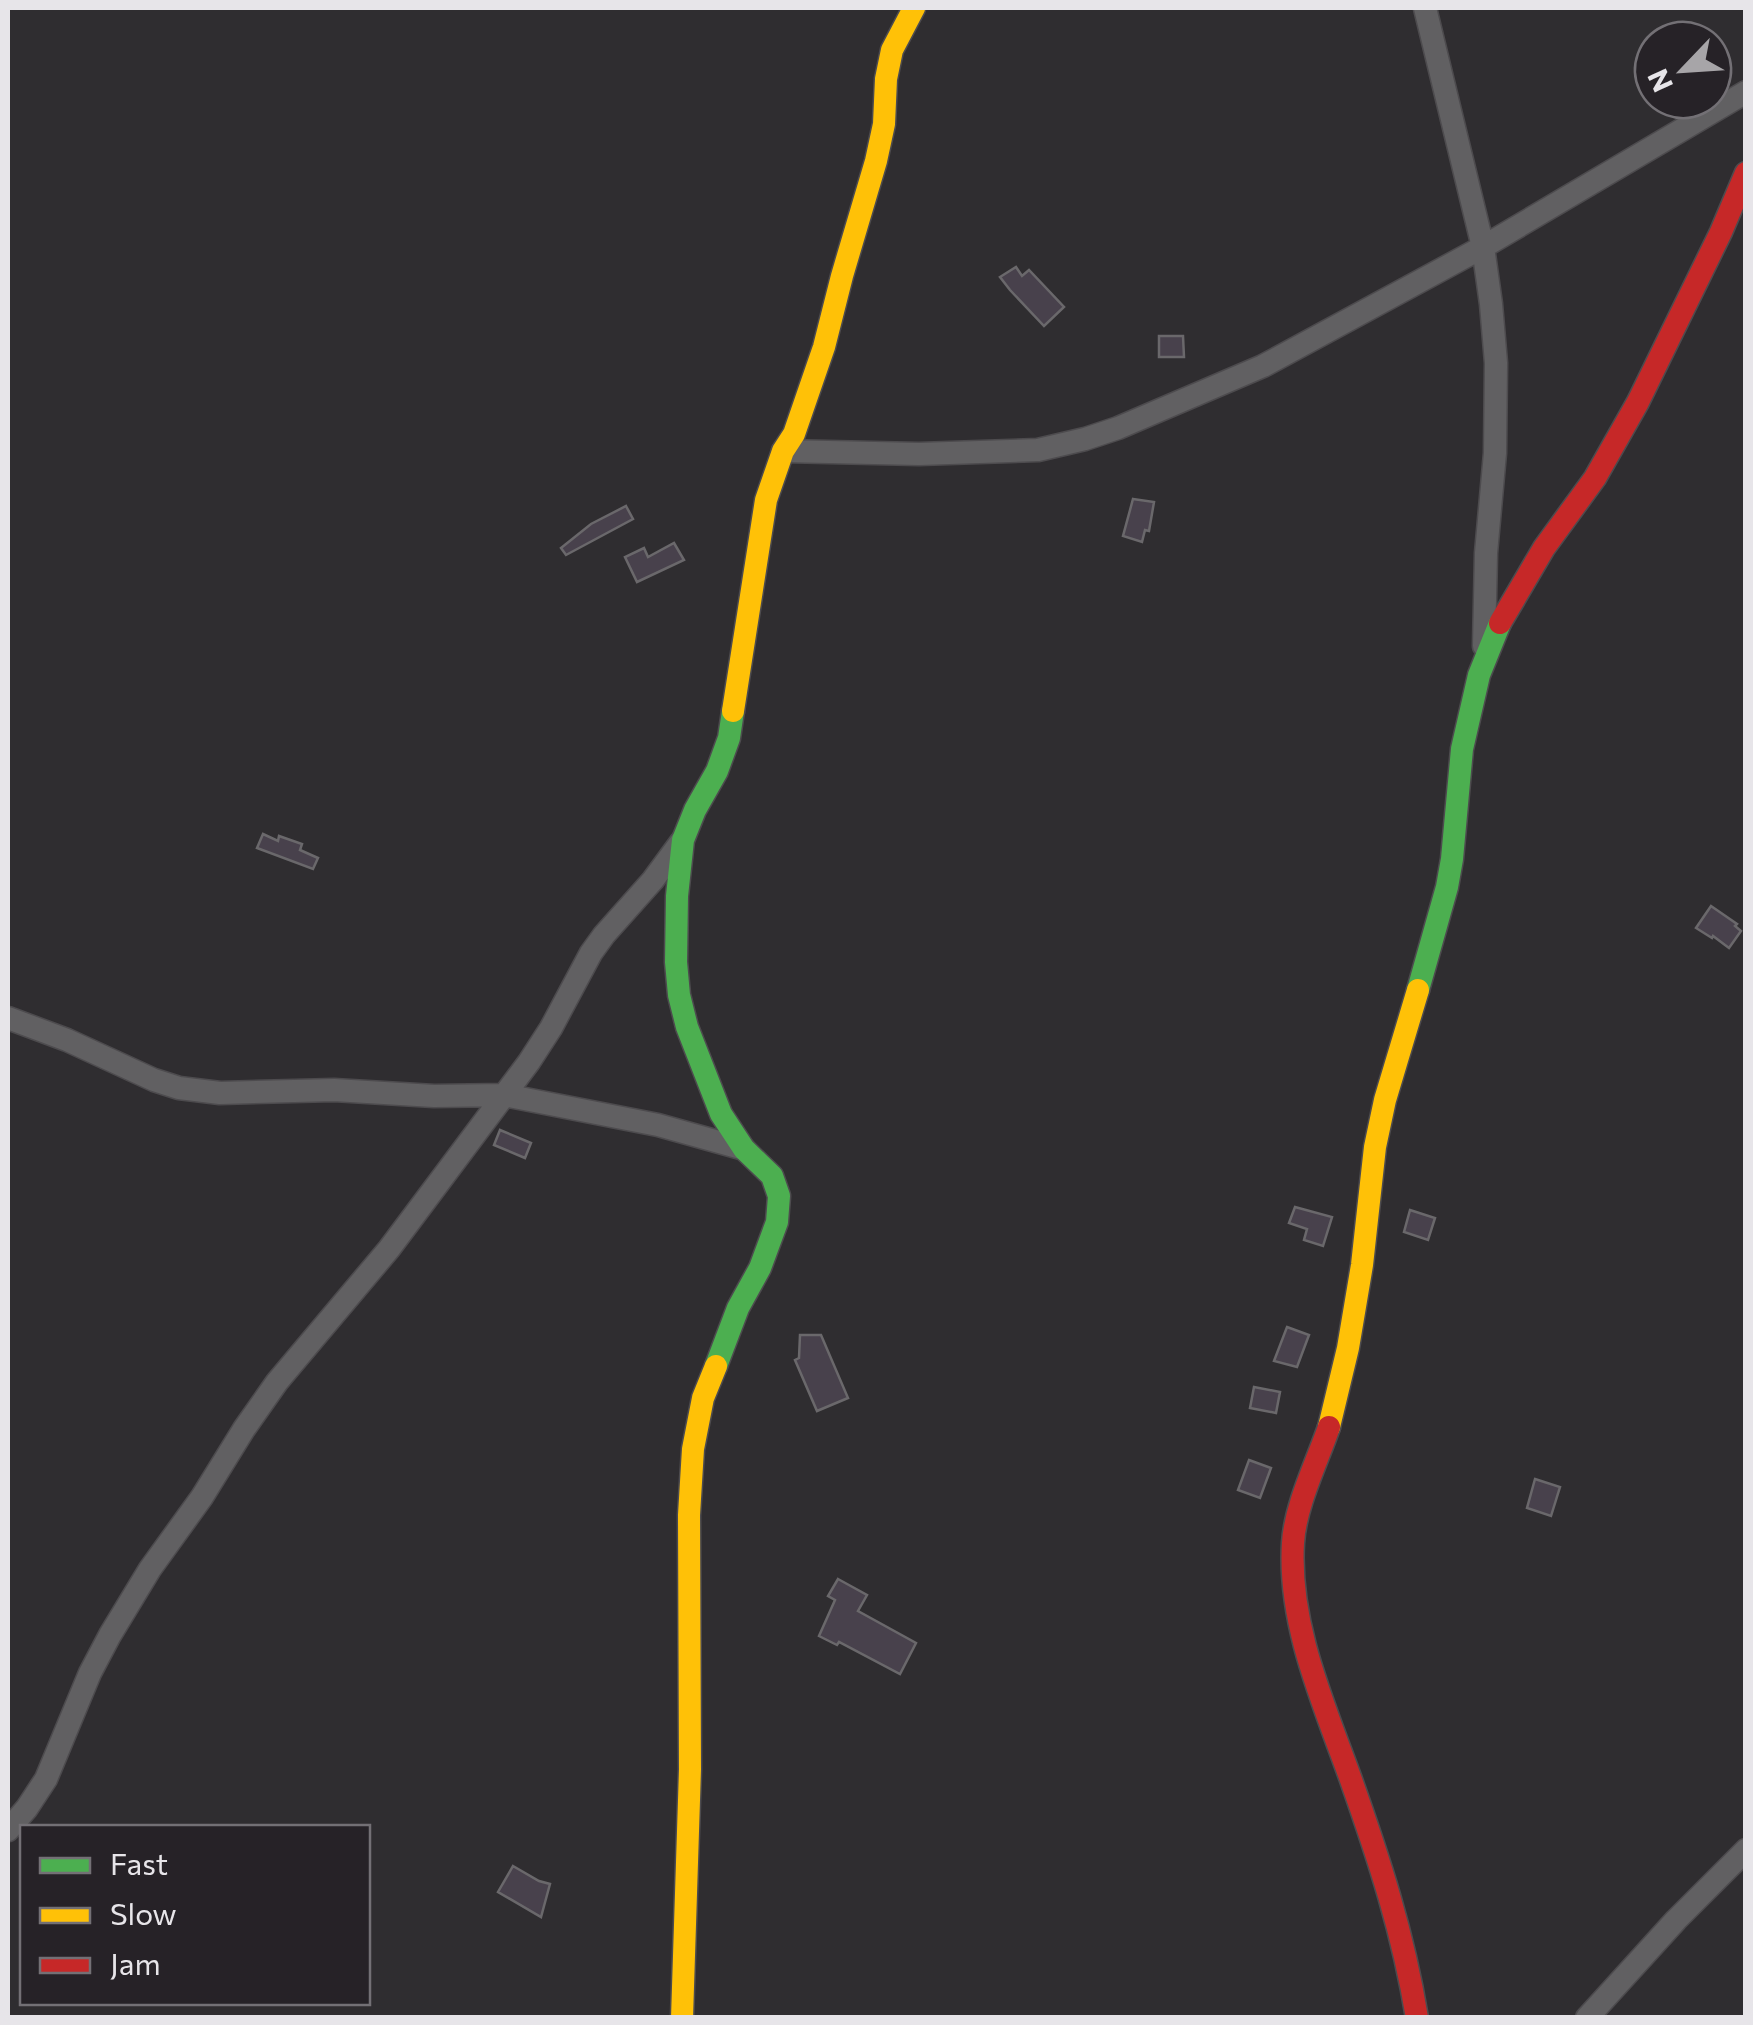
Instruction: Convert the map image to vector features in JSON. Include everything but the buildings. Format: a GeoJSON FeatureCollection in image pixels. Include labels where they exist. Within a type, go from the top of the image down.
{"type":"FeatureCollection","features":[{"type":"Feature","properties":{"kind":"street"},"geometry":{"type":"LineString","coordinates":[[8,1830],[46,1779],[110,1635],[244,1429],[284,1374],[388,1249],[504,1095],[552,1028],[591,953],[683,840],[730,738],[766,500],[824,348],[876,160],[884,124],[888,64],[914,8]]}},
{"type":"Feature","properties":{"kind":"street"},"geometry":{"type":"LineString","coordinates":[[1425,8],[1483,247],[1496,363],[1484,660]]}},
{"type":"Feature","properties":{"kind":"street"},"geometry":{"type":"LineString","coordinates":[[783,451],[1038,450],[1144,418],[1263,366],[1483,247],[1746,92]]}},
{"type":"Feature","properties":{"kind":"street"},"geometry":{"type":"LineString","coordinates":[[1417,2018],[1391,1899],[1310,1664],[1296,1601],[1293,1540],[1302,1498],[1331,1421],[1348,1348],[1377,1137],[1447,887],[1462,748],[1484,660],[1499,624],[1544,548],[1594,478],[1638,402],[1722,232],[1746,173]]}},
{"type":"Feature","properties":{"kind":"street"},"geometry":{"type":"LineString","coordinates":[[682,2018],[690,1769],[689,1515],[693,1449],[703,1398],[738,1308],[770,1242],[777,1222],[779,1196],[772,1176],[744,1149],[722,1114],[687,1027],[676,962],[683,840]]}},
{"type":"Feature","properties":{"kind":"street"},"geometry":{"type":"LineString","coordinates":[[8,1018],[179,1088],[220,1093],[334,1090],[416,1096],[504,1095],[658,1125],[744,1149]]}},
{"type":"Feature","properties":{"kind":"street"},"geometry":{"type":"LineString","coordinates":[[1587,2018],[1746,1850]]}},
{"type":"Feature","properties":{"kind":"traffic: fast"},"geometry":{"type":"LineString","coordinates":[[1418,990],[1447,887],[1462,749],[1479,675],[1500,623]]}},
{"type":"Feature","properties":{"kind":"traffic: fast"},"geometry":{"type":"LineString","coordinates":[[716,1366],[738,1308],[760,1268],[777,1222],[779,1196],[772,1176],[744,1149],[721,1114],[687,1027],[679,995],[677,896],[683,840],[717,771],[729,738],[733,711]]}},
{"type":"Feature","properties":{"kind":"traffic: slow"},"geometry":{"type":"LineString","coordinates":[[733,711],[766,500],[824,347],[876,161],[892,50],[914,8]]}},
{"type":"Feature","properties":{"kind":"traffic: slow"},"geometry":{"type":"LineString","coordinates":[[1329,1427],[1362,1265],[1375,1147],[1418,990]]}},
{"type":"Feature","properties":{"kind":"traffic: slow"},"geometry":{"type":"LineString","coordinates":[[682,2018],[690,1769],[689,1515],[693,1449],[703,1398],[716,1366]]}},
{"type":"Feature","properties":{"kind":"traffic: jam"},"geometry":{"type":"LineString","coordinates":[[1500,623],[1544,548],[1595,478],[1638,402],[1746,173]]}},
{"type":"Feature","properties":{"kind":"traffic: jam"},"geometry":{"type":"LineString","coordinates":[[1329,1427],[1295,1529],[1296,1603],[1319,1691],[1389,1896],[1417,2018]]}}]}
